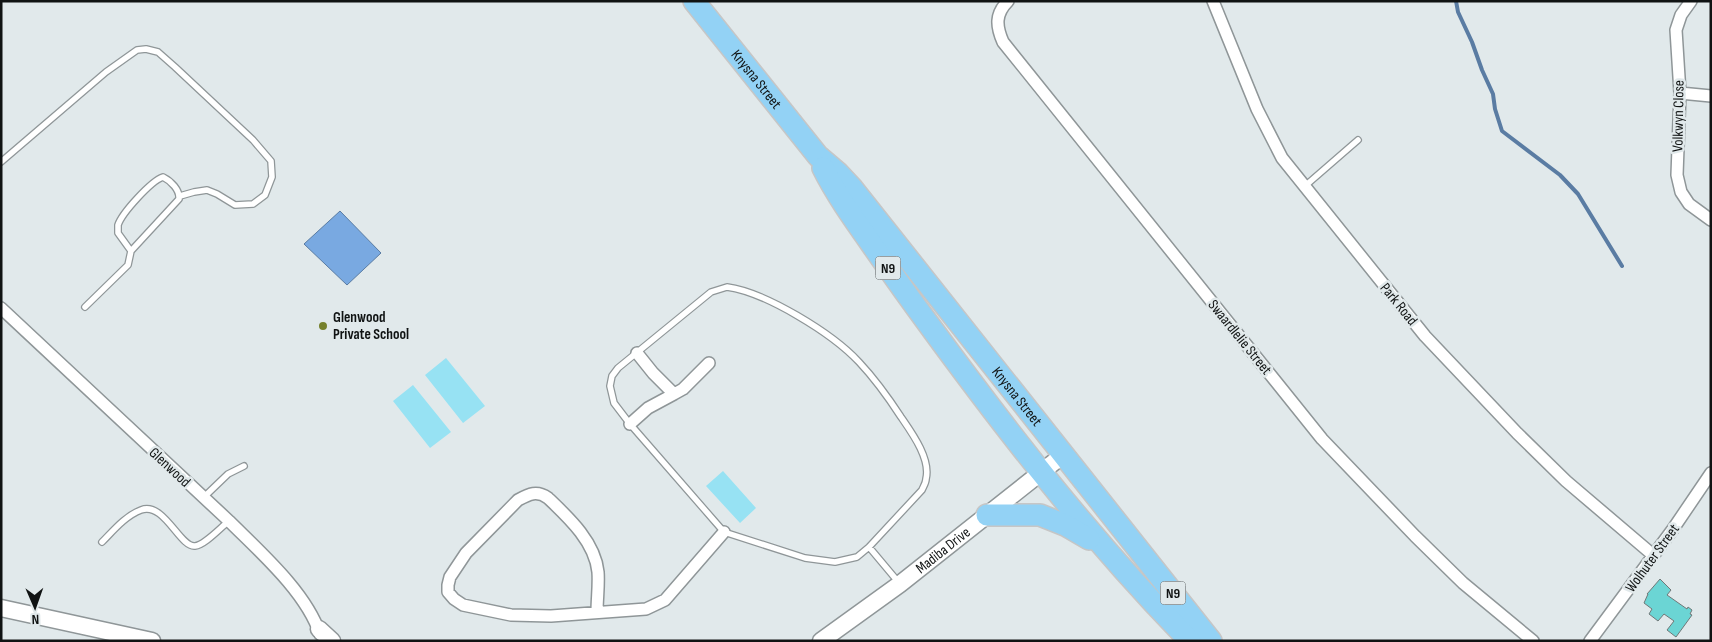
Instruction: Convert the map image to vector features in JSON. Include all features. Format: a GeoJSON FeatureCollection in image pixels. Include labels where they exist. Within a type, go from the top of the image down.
{"type":"FeatureCollection","features":[{"type":"Feature","properties":{"kind":"highway","name":"Knysna Street"},"geometry":{"type":"LineString","coordinates":[[694,1],[818,156],[852,188],[1211,641]]}},
{"type":"Feature","properties":{"kind":"highway","name":"Knysna Street"},"geometry":{"type":"LineString","coordinates":[[818,156],[838,197],[965,375],[1041,472],[1106,549],[1190,641]]}},
{"type":"Feature","properties":{"kind":"highway"},"geometry":{"type":"LineString","coordinates":[[987,516],[1040,515],[1053,519],[1106,549]]}},
{"type":"Feature","properties":{"kind":"street","name":"Swaardlelie Street"},"geometry":{"type":"LineString","coordinates":[[1008,1],[1000,9],[998,18],[1000,36],[1003,42],[1322,439],[1463,583],[1533,641]]}},
{"type":"Feature","properties":{"kind":"street","name":"Park Road"},"geometry":{"type":"LineString","coordinates":[[1213,1],[1257,109],[1282,158],[1425,336],[1566,481],[1653,555]]}},
{"type":"Feature","properties":{"kind":"street","name":"Volkwyn Close"},"geometry":{"type":"LineString","coordinates":[[1691,1],[1681,15],[1676,30],[1680,93],[1677,175],[1681,192],[1689,204],[1711,220]]}},
{"type":"Feature","properties":{"kind":"street"},"geometry":{"type":"LineString","coordinates":[[1680,93],[1711,96]]}},
{"type":"Feature","properties":{"kind":"street","name":"Glenwood"},"geometry":{"type":"LineString","coordinates":[[1,308],[203,498],[229,520],[280,573],[306,607],[321,635]]}},
{"type":"Feature","properties":{"kind":"street"},"geometry":{"type":"LineString","coordinates":[[637,353],[653,373],[674,394]]}},
{"type":"Feature","properties":{"kind":"street"},"geometry":{"type":"LineString","coordinates":[[630,424],[648,408],[683,389],[709,363]]}},
{"type":"Feature","properties":{"kind":"street","name":"Madiba Drive"},"geometry":{"type":"LineString","coordinates":[[820,641],[900,584],[1063,454]]}},
{"type":"Feature","properties":{"kind":"street","name":"Wolhuter Street"},"geometry":{"type":"LineString","coordinates":[[1590,641],[1673,529],[1711,473]]}},
{"type":"Feature","properties":{"kind":"street"},"geometry":{"type":"LineString","coordinates":[[597,612],[598,572],[593,554],[586,540],[543,494],[527,495],[518,500],[466,553],[450,577],[448,585],[448,592],[463,605],[510,614],[551,616],[646,609],[666,600],[724,532]]}},
{"type":"Feature","properties":{"kind":"street"},"geometry":{"type":"LineString","coordinates":[[1,608],[152,641]]}},
{"type":"Feature","properties":{"kind":"street"},"geometry":{"type":"LineString","coordinates":[[321,635],[332,641]]}},
{"type":"Feature","properties":{"kind":"lane"},"geometry":{"type":"LineString","coordinates":[[1,162],[106,72],[137,50],[158,52],[175,66],[253,140],[271,161],[272,177],[265,195],[253,204],[234,205],[218,194],[207,190],[180,196],[131,251],[128,265],[85,307]]}},
{"type":"Feature","properties":{"kind":"lane"},"geometry":{"type":"LineString","coordinates":[[1305,186],[1358,140]]}},
{"type":"Feature","properties":{"kind":"lane"},"geometry":{"type":"LineString","coordinates":[[131,251],[118,234],[119,224],[127,212],[163,177],[177,189],[180,196]]}},
{"type":"Feature","properties":{"kind":"lane"},"geometry":{"type":"LineString","coordinates":[[727,288],[748,292],[804,319],[858,360],[883,390],[922,451],[926,478],[922,490],[869,547],[856,557],[835,562],[806,558],[724,532],[630,424],[614,402],[610,386],[612,376],[637,353],[711,292],[727,288]]}},
{"type":"Feature","properties":{"kind":"lane"},"geometry":{"type":"LineString","coordinates":[[203,498],[228,474],[244,466]]}},
{"type":"Feature","properties":{"kind":"lane"},"geometry":{"type":"LineString","coordinates":[[102,542],[125,520],[144,509],[154,511],[172,524],[187,544],[192,546],[198,546],[204,542],[229,520]]}},
{"type":"Feature","properties":{"kind":"lane"},"geometry":{"type":"LineString","coordinates":[[869,547],[900,584]]}},
{"type":"Feature","properties":{"kind":"shaded area"},"geometry":{"type":"Polygon","coordinates":[[[340,211],[381,253],[347,285],[304,244],[340,211]]]}},
{"type":"Feature","properties":{"kind":"shaded area"},"geometry":{"type":"Polygon","coordinates":[[[446,358],[485,406],[463,423],[425,375],[446,358]]]}},
{"type":"Feature","properties":{"kind":"shaded area"},"geometry":{"type":"Polygon","coordinates":[[[413,385],[451,432],[430,448],[393,401],[413,385]]]}},
{"type":"Feature","properties":{"kind":"shaded area"},"geometry":{"type":"Polygon","coordinates":[[[723,471],[756,508],[740,523],[706,486],[723,471]]]}},
{"type":"Feature","properties":{"kind":"building"},"geometry":{"type":"Polygon","coordinates":[[[1660,579],[1671,590],[1667,595],[1687,609],[1688,607],[1692,610],[1690,614],[1692,615],[1676,637],[1667,630],[1674,621],[1664,614],[1658,621],[1649,614],[1652,609],[1644,603],[1647,594],[1660,579]]]}},
{"type":"Feature","properties":{"kind":"waterway"},"geometry":{"type":"LineString","coordinates":[[1456,1],[1458,12],[1493,94],[1495,109],[1502,131],[1560,175],[1578,194],[1622,266]]}},
{"type":"Feature","properties":{"kind":"place","name":"Glenwood Private School"},"geometry":{"type":"Point","coordinates":[323,326]}}]}
